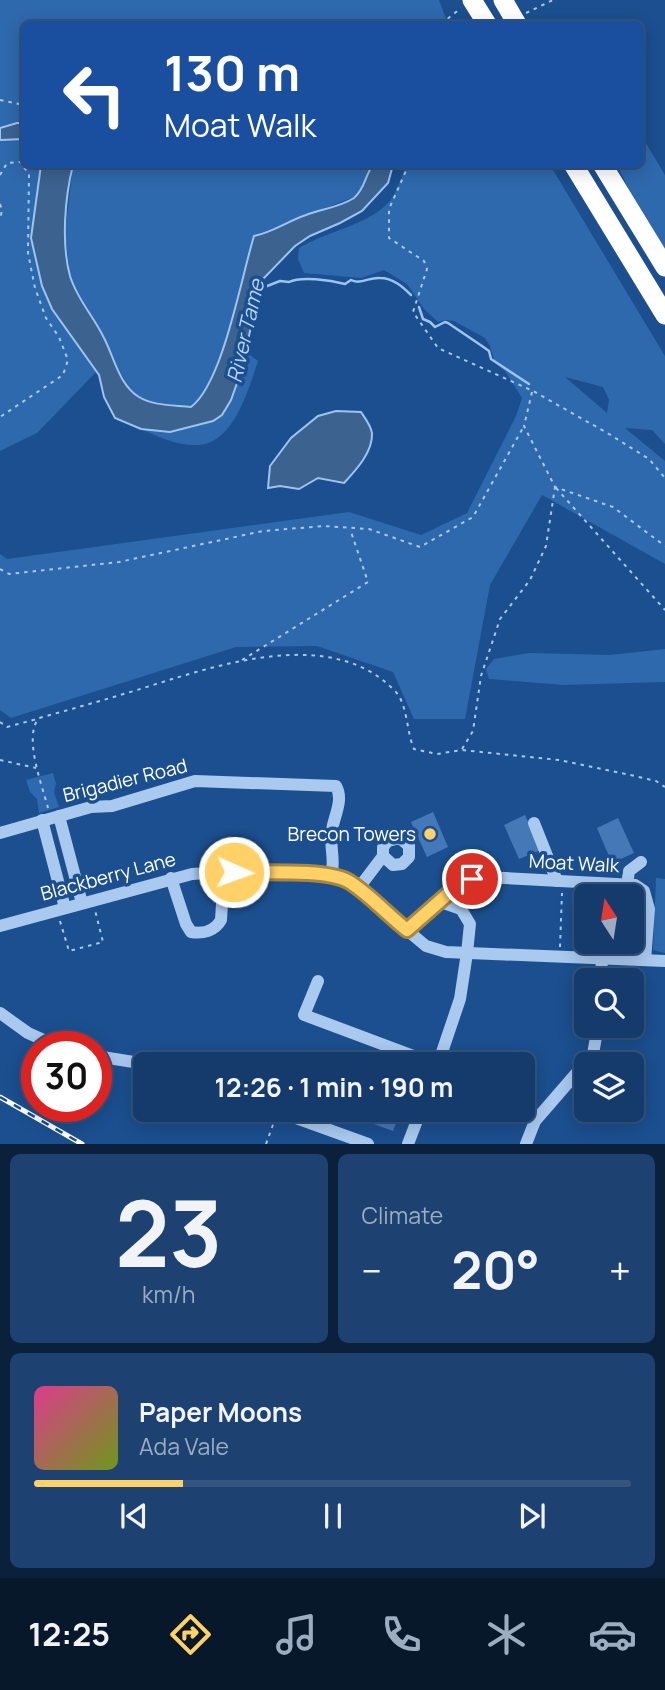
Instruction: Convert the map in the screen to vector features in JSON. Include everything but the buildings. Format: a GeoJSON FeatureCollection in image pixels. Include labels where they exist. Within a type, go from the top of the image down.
{"type":"FeatureCollection","features":[{"type":"Feature","properties":{"kind":"highway"},"geometry":{"type":"LineString","coordinates":[[503,0],[522,19]]}},
{"type":"Feature","properties":{"kind":"highway"},"geometry":{"type":"LineString","coordinates":[[468,3],[484,21]]}},
{"type":"Feature","properties":{"kind":"highway"},"geometry":{"type":"LineString","coordinates":[[574,168],[665,314]]}},
{"type":"Feature","properties":{"kind":"highway"},"geometry":{"type":"LineString","coordinates":[[603,168],[665,267]]}},
{"type":"Feature","properties":{"kind":"street","name":"Brigadier Road"},"geometry":{"type":"LineString","coordinates":[[0,833],[91,807],[112,806],[195,781],[336,786],[339,800],[332,830],[331,850],[334,861],[331,876]]}},
{"type":"Feature","properties":{"kind":"street"},"geometry":{"type":"LineString","coordinates":[[50,818],[88,901]]}},
{"type":"Feature","properties":{"kind":"street"},"geometry":{"type":"LineString","coordinates":[[50,818],[61,909]]}},
{"type":"Feature","properties":{"kind":"street"},"geometry":{"type":"LineString","coordinates":[[534,823],[559,881]]}},
{"type":"Feature","properties":{"kind":"street"},"geometry":{"type":"LineString","coordinates":[[358,889],[383,856]]}},
{"type":"Feature","properties":{"kind":"street"},"geometry":{"type":"LineString","coordinates":[[627,884],[629,872],[641,862]]}},
{"type":"Feature","properties":{"kind":"street","name":"Blackberry Lane"},"geometry":{"type":"LineString","coordinates":[[0,926],[200,872],[331,876],[346,880],[426,946],[446,952],[665,961]]}},
{"type":"Feature","properties":{"kind":"street"},"geometry":{"type":"LineString","coordinates":[[171,878],[186,924],[191,932],[197,933],[218,927],[221,920],[224,872]]}},
{"type":"Feature","properties":{"kind":"street","name":"Moat Walk"},"geometry":{"type":"LineString","coordinates":[[407,930],[457,886],[472,879],[486,877],[610,884]]}},
{"type":"Feature","properties":{"kind":"street","name":"Moat Walk"},"geometry":{"type":"LineString","coordinates":[[644,891],[649,909],[645,960]]}},
{"type":"Feature","properties":{"kind":"street"},"geometry":{"type":"LineString","coordinates":[[440,1052],[460,999],[470,924],[466,915],[453,904],[441,902]]}},
{"type":"Feature","properties":{"kind":"street"},"geometry":{"type":"LineString","coordinates":[[602,958],[602,968]]}},
{"type":"Feature","properties":{"kind":"street"},"geometry":{"type":"LineString","coordinates":[[318,981],[304,1015],[404,1052]]}},
{"type":"Feature","properties":{"kind":"street"},"geometry":{"type":"LineString","coordinates":[[0,1013],[25,1031]]}},
{"type":"Feature","properties":{"kind":"street"},"geometry":{"type":"LineString","coordinates":[[526,1144],[535,1121],[593,1054],[595,1038]]}},
{"type":"Feature","properties":{"kind":"street"},"geometry":{"type":"LineString","coordinates":[[112,1059],[133,1062]]}},
{"type":"Feature","properties":{"kind":"street"},"geometry":{"type":"LineString","coordinates":[[307,1122],[361,1143]]}},
{"type":"Feature","properties":{"kind":"street"},"geometry":{"type":"LineString","coordinates":[[322,1128],[324,1122]]}},
{"type":"Feature","properties":{"kind":"street"},"geometry":{"type":"LineString","coordinates":[[408,1144],[416,1122]]}},
{"type":"Feature","properties":{"kind":"path"},"geometry":{"type":"LineString","coordinates":[[522,19],[553,0]]}},
{"type":"Feature","properties":{"kind":"path"},"geometry":{"type":"LineString","coordinates":[[444,21],[468,3]]}},
{"type":"Feature","properties":{"kind":"path"},"geometry":{"type":"LineString","coordinates":[[0,100],[21,104]]}},
{"type":"Feature","properties":{"kind":"path"},"geometry":{"type":"LineString","coordinates":[[0,104],[6,102]]}},
{"type":"Feature","properties":{"kind":"path"},"geometry":{"type":"LineString","coordinates":[[0,175],[7,163],[21,163]]}},
{"type":"Feature","properties":{"kind":"path"},"geometry":{"type":"LineString","coordinates":[[0,416],[63,374],[68,360],[59,337],[46,318],[35,288],[28,253],[29,174],[24,168]]}},
{"type":"Feature","properties":{"kind":"path"},"geometry":{"type":"LineString","coordinates":[[407,168],[389,209],[389,238],[424,261],[427,268],[413,312],[438,348],[533,391],[609,434],[649,458],[665,478]]}},
{"type":"Feature","properties":{"kind":"path"},"geometry":{"type":"LineString","coordinates":[[0,204],[0,220]]}},
{"type":"Feature","properties":{"kind":"path"},"geometry":{"type":"LineString","coordinates":[[0,569],[9,574],[119,562],[263,531],[324,526],[369,529],[420,547],[473,517],[524,426],[533,391]]}},
{"type":"Feature","properties":{"kind":"path"},"geometry":{"type":"LineString","coordinates":[[524,426],[555,487],[665,610]]}},
{"type":"Feature","properties":{"kind":"path"},"geometry":{"type":"LineString","coordinates":[[555,487],[613,507],[665,546]]}},
{"type":"Feature","properties":{"kind":"path"},"geometry":{"type":"LineString","coordinates":[[462,750],[473,732],[481,676],[500,619],[530,580],[546,546],[555,487]]}},
{"type":"Feature","properties":{"kind":"path"},"geometry":{"type":"LineString","coordinates":[[240,662],[368,582],[350,528]]}},
{"type":"Feature","properties":{"kind":"path"},"geometry":{"type":"LineString","coordinates":[[50,818],[32,737],[33,724],[39,718],[264,657],[317,655],[360,666],[396,691],[404,708],[408,736],[414,750],[437,754],[462,750],[559,760],[646,779],[665,787]]}},
{"type":"Feature","properties":{"kind":"path"},"geometry":{"type":"LineString","coordinates":[[0,722],[7,727],[37,719]]}},
{"type":"Feature","properties":{"kind":"path"},"geometry":{"type":"LineString","coordinates":[[0,760],[37,768]]}},
{"type":"Feature","properties":{"kind":"path"},"geometry":{"type":"LineString","coordinates":[[559,881],[560,956]]}},
{"type":"Feature","properties":{"kind":"path"},"geometry":{"type":"LineString","coordinates":[[61,909],[69,951],[103,942],[88,901]]}},
{"type":"Feature","properties":{"kind":"path"},"geometry":{"type":"LineString","coordinates":[[266,1144],[272,1122]]}},
{"type":"Feature","properties":{"kind":"shaded area"},"geometry":{"type":"Polygon","coordinates":[[[0,0],[439,0],[447,21],[21,21],[21,124],[0,128],[0,0]]]}},
{"type":"Feature","properties":{"kind":"shaded area"},"geometry":{"type":"Polygon","coordinates":[[[21,139],[21,168],[41,168],[36,239],[39,275],[52,309],[97,371],[37,433],[0,451],[0,140],[21,139]]]}},
{"type":"Feature","properties":{"kind":"shaded area"},"geometry":{"type":"Polygon","coordinates":[[[644,140],[665,175],[665,250],[633,198],[618,168],[644,168],[644,140]]]}},
{"type":"Feature","properties":{"kind":"shaded area"},"geometry":{"type":"Polygon","coordinates":[[[73,168],[371,168],[354,197],[254,236],[222,353],[203,395],[191,408],[140,398],[128,388],[70,277],[65,233],[73,168]]]}},
{"type":"Feature","properties":{"kind":"shaded area"},"geometry":{"type":"Polygon","coordinates":[[[406,168],[552,168],[665,356],[665,444],[652,430],[625,428],[665,461],[665,564],[542,495],[490,585],[465,719],[414,719],[393,672],[317,646],[236,647],[11,718],[0,710],[0,554],[7,559],[349,512],[421,535],[467,513],[516,416],[522,398],[505,371],[495,363],[485,338],[454,321],[438,322],[424,309],[407,284],[384,270],[361,278],[304,273],[298,259],[299,248],[368,218],[394,196],[406,168]],[[565,377],[607,413],[609,400],[603,387],[565,377]]]}},
{"type":"Feature","properties":{"kind":"shaded area"},"geometry":{"type":"Polygon","coordinates":[[[249,354],[258,361],[245,399],[230,425],[211,442],[183,444],[141,429],[183,429],[222,415],[249,354]]]}},
{"type":"Feature","properties":{"kind":"shaded area"},"geometry":{"type":"Polygon","coordinates":[[[665,649],[665,682],[563,685],[489,679],[486,669],[494,659],[529,653],[610,655],[665,649]]]}},
{"type":"Feature","properties":{"kind":"shaded area"},"geometry":{"type":"Polygon","coordinates":[[[53,773],[56,784],[54,792],[59,807],[39,813],[37,799],[30,792],[26,780],[53,773]]]}},
{"type":"Feature","properties":{"kind":"shaded area"},"geometry":{"type":"Polygon","coordinates":[[[656,878],[665,879],[665,953],[653,950],[656,878]]]}},
{"type":"Feature","properties":{"kind":"water"},"geometry":{"type":"Polygon","coordinates":[[[21,123],[21,139],[0,140],[0,128],[21,123]]]}},
{"type":"Feature","properties":{"kind":"water","name":"River Tame"},"geometry":{"type":"Polygon","coordinates":[[[41,168],[72,168],[65,220],[66,249],[70,276],[77,292],[132,392],[157,404],[191,407],[213,376],[222,353],[254,236],[349,201],[360,190],[371,168],[392,168],[388,183],[362,211],[295,246],[263,279],[257,295],[258,308],[252,322],[241,372],[231,400],[222,415],[213,421],[170,432],[141,429],[115,418],[104,397],[99,375],[52,309],[42,286],[31,238],[41,168]]]}},
{"type":"Feature","properties":{"kind":"water"},"geometry":{"type":"Polygon","coordinates":[[[336,411],[361,412],[372,433],[370,447],[354,472],[344,483],[318,478],[299,489],[280,486],[268,488],[270,466],[291,438],[318,416],[336,411]]]}},
{"type":"Feature","properties":{"kind":"waterway","name":"River Tame"},"geometry":{"type":"LineString","coordinates":[[257,290],[280,281],[301,279],[345,284],[351,280],[358,282],[385,278],[411,295]]}},
{"type":"Feature","properties":{"kind":"waterway"},"geometry":{"type":"LineString","coordinates":[[419,307],[423,319],[435,327],[448,323],[489,351],[491,359],[529,384]]}},
{"type":"Feature","properties":{"kind":"railway"},"geometry":{"type":"LineString","coordinates":[[0,1097],[82,1144]]}},
{"type":"Feature","properties":{"kind":"place","name":"Brecon Towers"},"geometry":{"type":"Point","coordinates":[430,834]}},
{"type":"Feature","properties":{"kind":"route"},"geometry":{"type":"LineString","coordinates":[[234,872],[306,874],[346,880],[407,930],[457,886],[472,879]]}}]}
